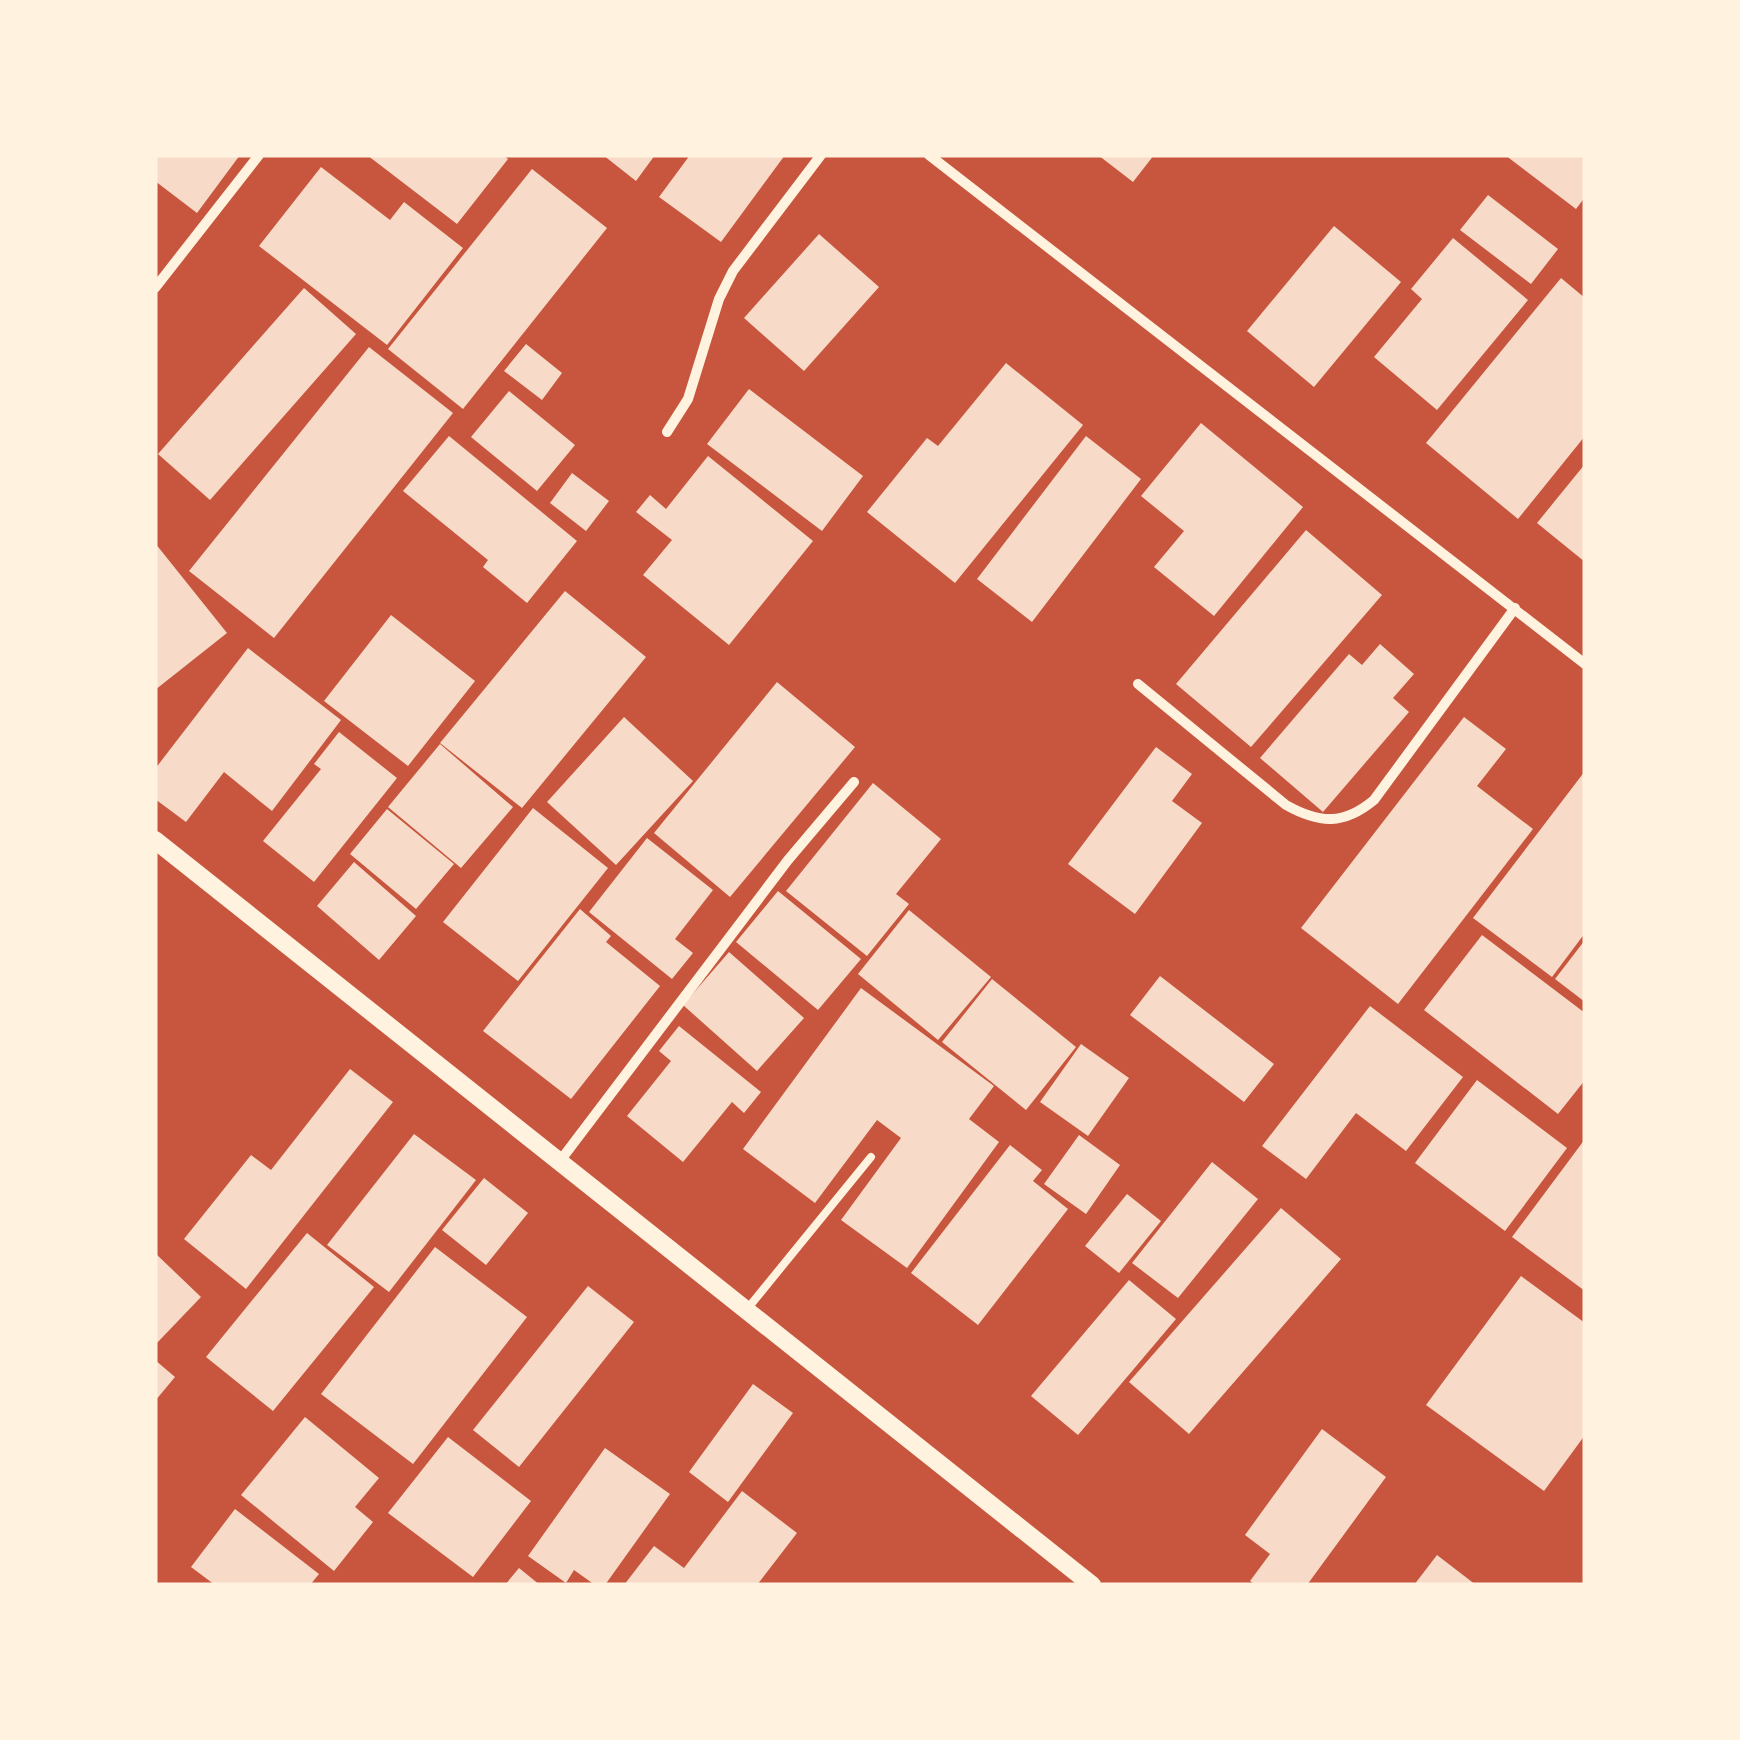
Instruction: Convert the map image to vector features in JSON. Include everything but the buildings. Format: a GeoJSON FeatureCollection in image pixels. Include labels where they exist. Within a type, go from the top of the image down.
{"type":"FeatureCollection","features":[{"type":"Feature","properties":{"kind":"street"},"geometry":{"type":"LineString","coordinates":[[155,288],[258,155]]}},
{"type":"Feature","properties":{"kind":"street"},"geometry":{"type":"LineString","coordinates":[[668,432],[688,399],[719,299],[734,271],[821,155]]}},
{"type":"Feature","properties":{"kind":"street"},"geometry":{"type":"LineString","coordinates":[[928,155],[1585,664]]}},
{"type":"Feature","properties":{"kind":"street"},"geometry":{"type":"LineString","coordinates":[[1138,684],[1286,805],[1312,820],[1336,821],[1356,815],[1374,800],[1514,608]]}},
{"type":"Feature","properties":{"kind":"street"},"geometry":{"type":"LineString","coordinates":[[560,1160],[788,860],[854,782]]}},
{"type":"Feature","properties":{"kind":"street"},"geometry":{"type":"LineString","coordinates":[[155,840],[1092,1585]]}},
{"type":"Feature","properties":{"kind":"lane"},"geometry":{"type":"LineString","coordinates":[[745,1312],[871,1157]]}}]}
